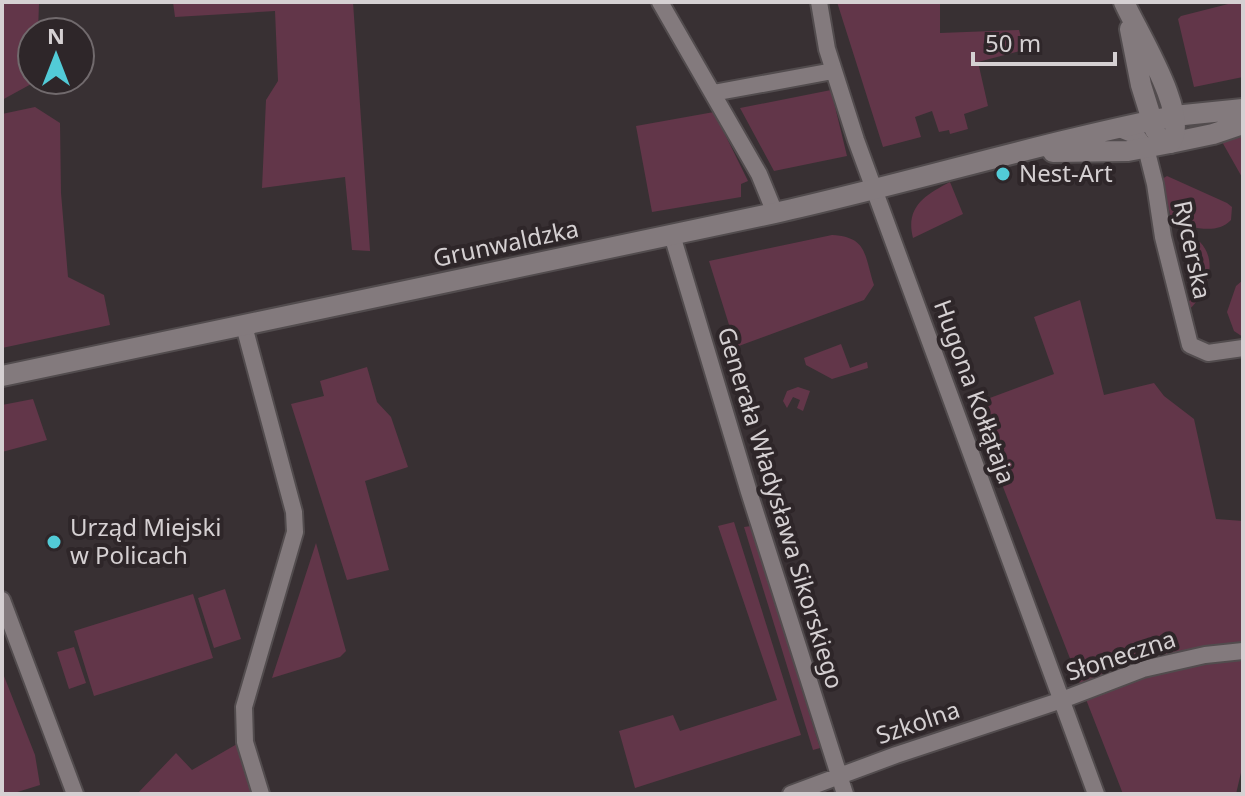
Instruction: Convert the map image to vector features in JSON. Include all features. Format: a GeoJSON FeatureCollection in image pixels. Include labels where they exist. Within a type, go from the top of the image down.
{"type":"FeatureCollection","features":[{"type":"Feature","properties":{"kind":"main road"},"geometry":{"type":"LineString","coordinates":[[1130,3],[1174,116],[1176,133],[1170,143],[1158,136],[1151,120],[1138,73],[1130,3]]}},
{"type":"Feature","properties":{"kind":"main road","name":"Grunwaldzka"},"geometry":{"type":"LineString","coordinates":[[2,376],[775,213],[1151,120],[1243,109]]}},
{"type":"Feature","properties":{"kind":"main road","name":"Grunwaldzka"},"geometry":{"type":"LineString","coordinates":[[1018,153],[1111,152],[1146,148],[1213,134],[1243,124]]}},
{"type":"Feature","properties":{"kind":"street"},"geometry":{"type":"LineString","coordinates":[[660,2],[759,174],[775,213]]}},
{"type":"Feature","properties":{"kind":"street","name":"Hugona Kołłątaja"},"geometry":{"type":"LineString","coordinates":[[819,2],[833,71],[1096,794]]}},
{"type":"Feature","properties":{"kind":"street"},"geometry":{"type":"LineString","coordinates":[[713,93],[833,71]]}},
{"type":"Feature","properties":{"kind":"street"},"geometry":{"type":"LineString","coordinates":[[1116,128],[1137,136],[1146,148]]}},
{"type":"Feature","properties":{"kind":"street","name":"Rycerska"},"geometry":{"type":"LineString","coordinates":[[1146,148],[1163,237],[1190,345],[1208,353],[1243,348]]}},
{"type":"Feature","properties":{"kind":"street","name":"Generała Władysława Sikorskiego"},"geometry":{"type":"LineString","coordinates":[[672,235],[845,794]]}},
{"type":"Feature","properties":{"kind":"street"},"geometry":{"type":"LineString","coordinates":[[244,326],[294,512],[295,532],[244,700],[245,742],[261,794]]}},
{"type":"Feature","properties":{"kind":"street"},"geometry":{"type":"LineString","coordinates":[[2,600],[75,794]]}},
{"type":"Feature","properties":{"kind":"street","name":"Słoneczna"},"geometry":{"type":"LineString","coordinates":[[1062,700],[1143,669],[1205,655],[1243,651]]}},
{"type":"Feature","properties":{"kind":"street","name":"Szkolna"},"geometry":{"type":"LineString","coordinates":[[791,794],[1062,700]]}},
{"type":"Feature","properties":{"kind":"shaded area"},"geometry":{"type":"Polygon","coordinates":[[[2,2],[39,3],[39,16],[16,16],[16,92],[2,100],[2,2]]]}},
{"type":"Feature","properties":{"kind":"shaded area"},"geometry":{"type":"Polygon","coordinates":[[[173,2],[353,2],[370,251],[352,250],[345,177],[262,188],[266,100],[278,81],[275,11],[175,17],[173,2]]]}},
{"type":"Feature","properties":{"kind":"shaded area"},"geometry":{"type":"Polygon","coordinates":[[[837,2],[940,2],[940,33],[1019,30],[1024,50],[978,62],[988,106],[964,114],[968,129],[950,134],[949,130],[939,132],[932,111],[915,117],[921,137],[883,147],[837,2]]]}},
{"type":"Feature","properties":{"kind":"shaded area"},"geometry":{"type":"Polygon","coordinates":[[[1243,2],[1243,77],[1194,87],[1178,19],[1243,2]]]}},
{"type":"Feature","properties":{"kind":"shaded area"},"geometry":{"type":"Polygon","coordinates":[[[831,90],[847,156],[774,171],[740,108],[831,90]]]}},
{"type":"Feature","properties":{"kind":"shaded area"},"geometry":{"type":"Polygon","coordinates":[[[35,107],[60,123],[61,193],[68,277],[104,295],[110,325],[2,348],[2,114],[35,107]]]}},
{"type":"Feature","properties":{"kind":"shaded area"},"geometry":{"type":"Polygon","coordinates":[[[714,112],[748,181],[741,184],[741,197],[652,212],[636,126],[714,112]]]}},
{"type":"Feature","properties":{"kind":"shaded area"},"geometry":{"type":"Polygon","coordinates":[[[1243,135],[1243,179],[1221,140],[1243,135]]]}},
{"type":"Feature","properties":{"kind":"shaded area"},"geometry":{"type":"Polygon","coordinates":[[[1167,176],[1227,203],[1232,207],[1231,220],[1211,229],[1172,223],[1162,179],[1167,176]]]}},
{"type":"Feature","properties":{"kind":"shaded area"},"geometry":{"type":"Polygon","coordinates":[[[950,182],[963,214],[913,238],[912,218],[919,203],[950,182]]]}},
{"type":"Feature","properties":{"kind":"shaded area"},"geometry":{"type":"Polygon","coordinates":[[[832,235],[852,239],[863,250],[874,285],[864,300],[736,347],[709,261],[832,235]]]}},
{"type":"Feature","properties":{"kind":"shaded area"},"geometry":{"type":"Polygon","coordinates":[[[1200,242],[1206,250],[1210,268],[1201,295],[1189,310],[1188,302],[1200,292],[1192,248],[1200,242]]]}},
{"type":"Feature","properties":{"kind":"shaded area"},"geometry":{"type":"Polygon","coordinates":[[[1243,280],[1243,337],[1234,331],[1227,312],[1236,286],[1243,280]]]}},
{"type":"Feature","properties":{"kind":"shaded area"},"geometry":{"type":"Polygon","coordinates":[[[1080,300],[1104,395],[1154,383],[1164,396],[1194,419],[1216,519],[1243,521],[1243,764],[1236,794],[1123,794],[971,405],[1054,374],[1034,317],[1080,300]]]}},
{"type":"Feature","properties":{"kind":"shaded area"},"geometry":{"type":"Polygon","coordinates":[[[841,344],[850,368],[867,362],[868,368],[832,379],[806,365],[804,358],[841,344]]]}},
{"type":"Feature","properties":{"kind":"shaded area"},"geometry":{"type":"Polygon","coordinates":[[[367,367],[377,402],[391,417],[408,467],[365,481],[389,570],[347,580],[291,404],[324,396],[320,381],[367,367]]]}},
{"type":"Feature","properties":{"kind":"shaded area"},"geometry":{"type":"Polygon","coordinates":[[[798,387],[810,391],[803,411],[797,408],[800,400],[793,397],[787,408],[783,401],[787,391],[798,387]]]}},
{"type":"Feature","properties":{"kind":"shaded area"},"geometry":{"type":"Polygon","coordinates":[[[33,399],[47,440],[2,452],[2,405],[33,399]]]}},
{"type":"Feature","properties":{"kind":"shaded area"},"geometry":{"type":"Polygon","coordinates":[[[734,522],[801,735],[635,788],[619,731],[673,715],[680,731],[777,700],[718,526],[734,522]]]}},
{"type":"Feature","properties":{"kind":"shaded area"},"geometry":{"type":"Polygon","coordinates":[[[751,526],[820,748],[813,750],[744,527],[751,526]]]}},
{"type":"Feature","properties":{"kind":"shaded area"},"geometry":{"type":"Polygon","coordinates":[[[316,543],[346,651],[340,657],[272,678],[316,543]]]}},
{"type":"Feature","properties":{"kind":"shaded area"},"geometry":{"type":"Polygon","coordinates":[[[225,589],[241,639],[214,648],[198,598],[225,589]]]}},
{"type":"Feature","properties":{"kind":"shaded area"},"geometry":{"type":"Polygon","coordinates":[[[193,594],[213,658],[94,696],[74,631],[193,594]]]}},
{"type":"Feature","properties":{"kind":"shaded area"},"geometry":{"type":"Polygon","coordinates":[[[74,647],[86,683],[69,689],[57,652],[74,647]]]}},
{"type":"Feature","properties":{"kind":"shaded area"},"geometry":{"type":"Polygon","coordinates":[[[2,671],[35,755],[40,785],[11,794],[2,794],[2,671]]]}},
{"type":"Feature","properties":{"kind":"shaded area"},"geometry":{"type":"Polygon","coordinates":[[[237,744],[251,794],[137,794],[176,753],[192,770],[237,744]]]}},
{"type":"Feature","properties":{"kind":"place","name":"Nest-Art"},"geometry":{"type":"Point","coordinates":[1003,174]}},
{"type":"Feature","properties":{"kind":"place","name":"Urząd Miejski w Policach"},"geometry":{"type":"Point","coordinates":[54,542]}}]}
